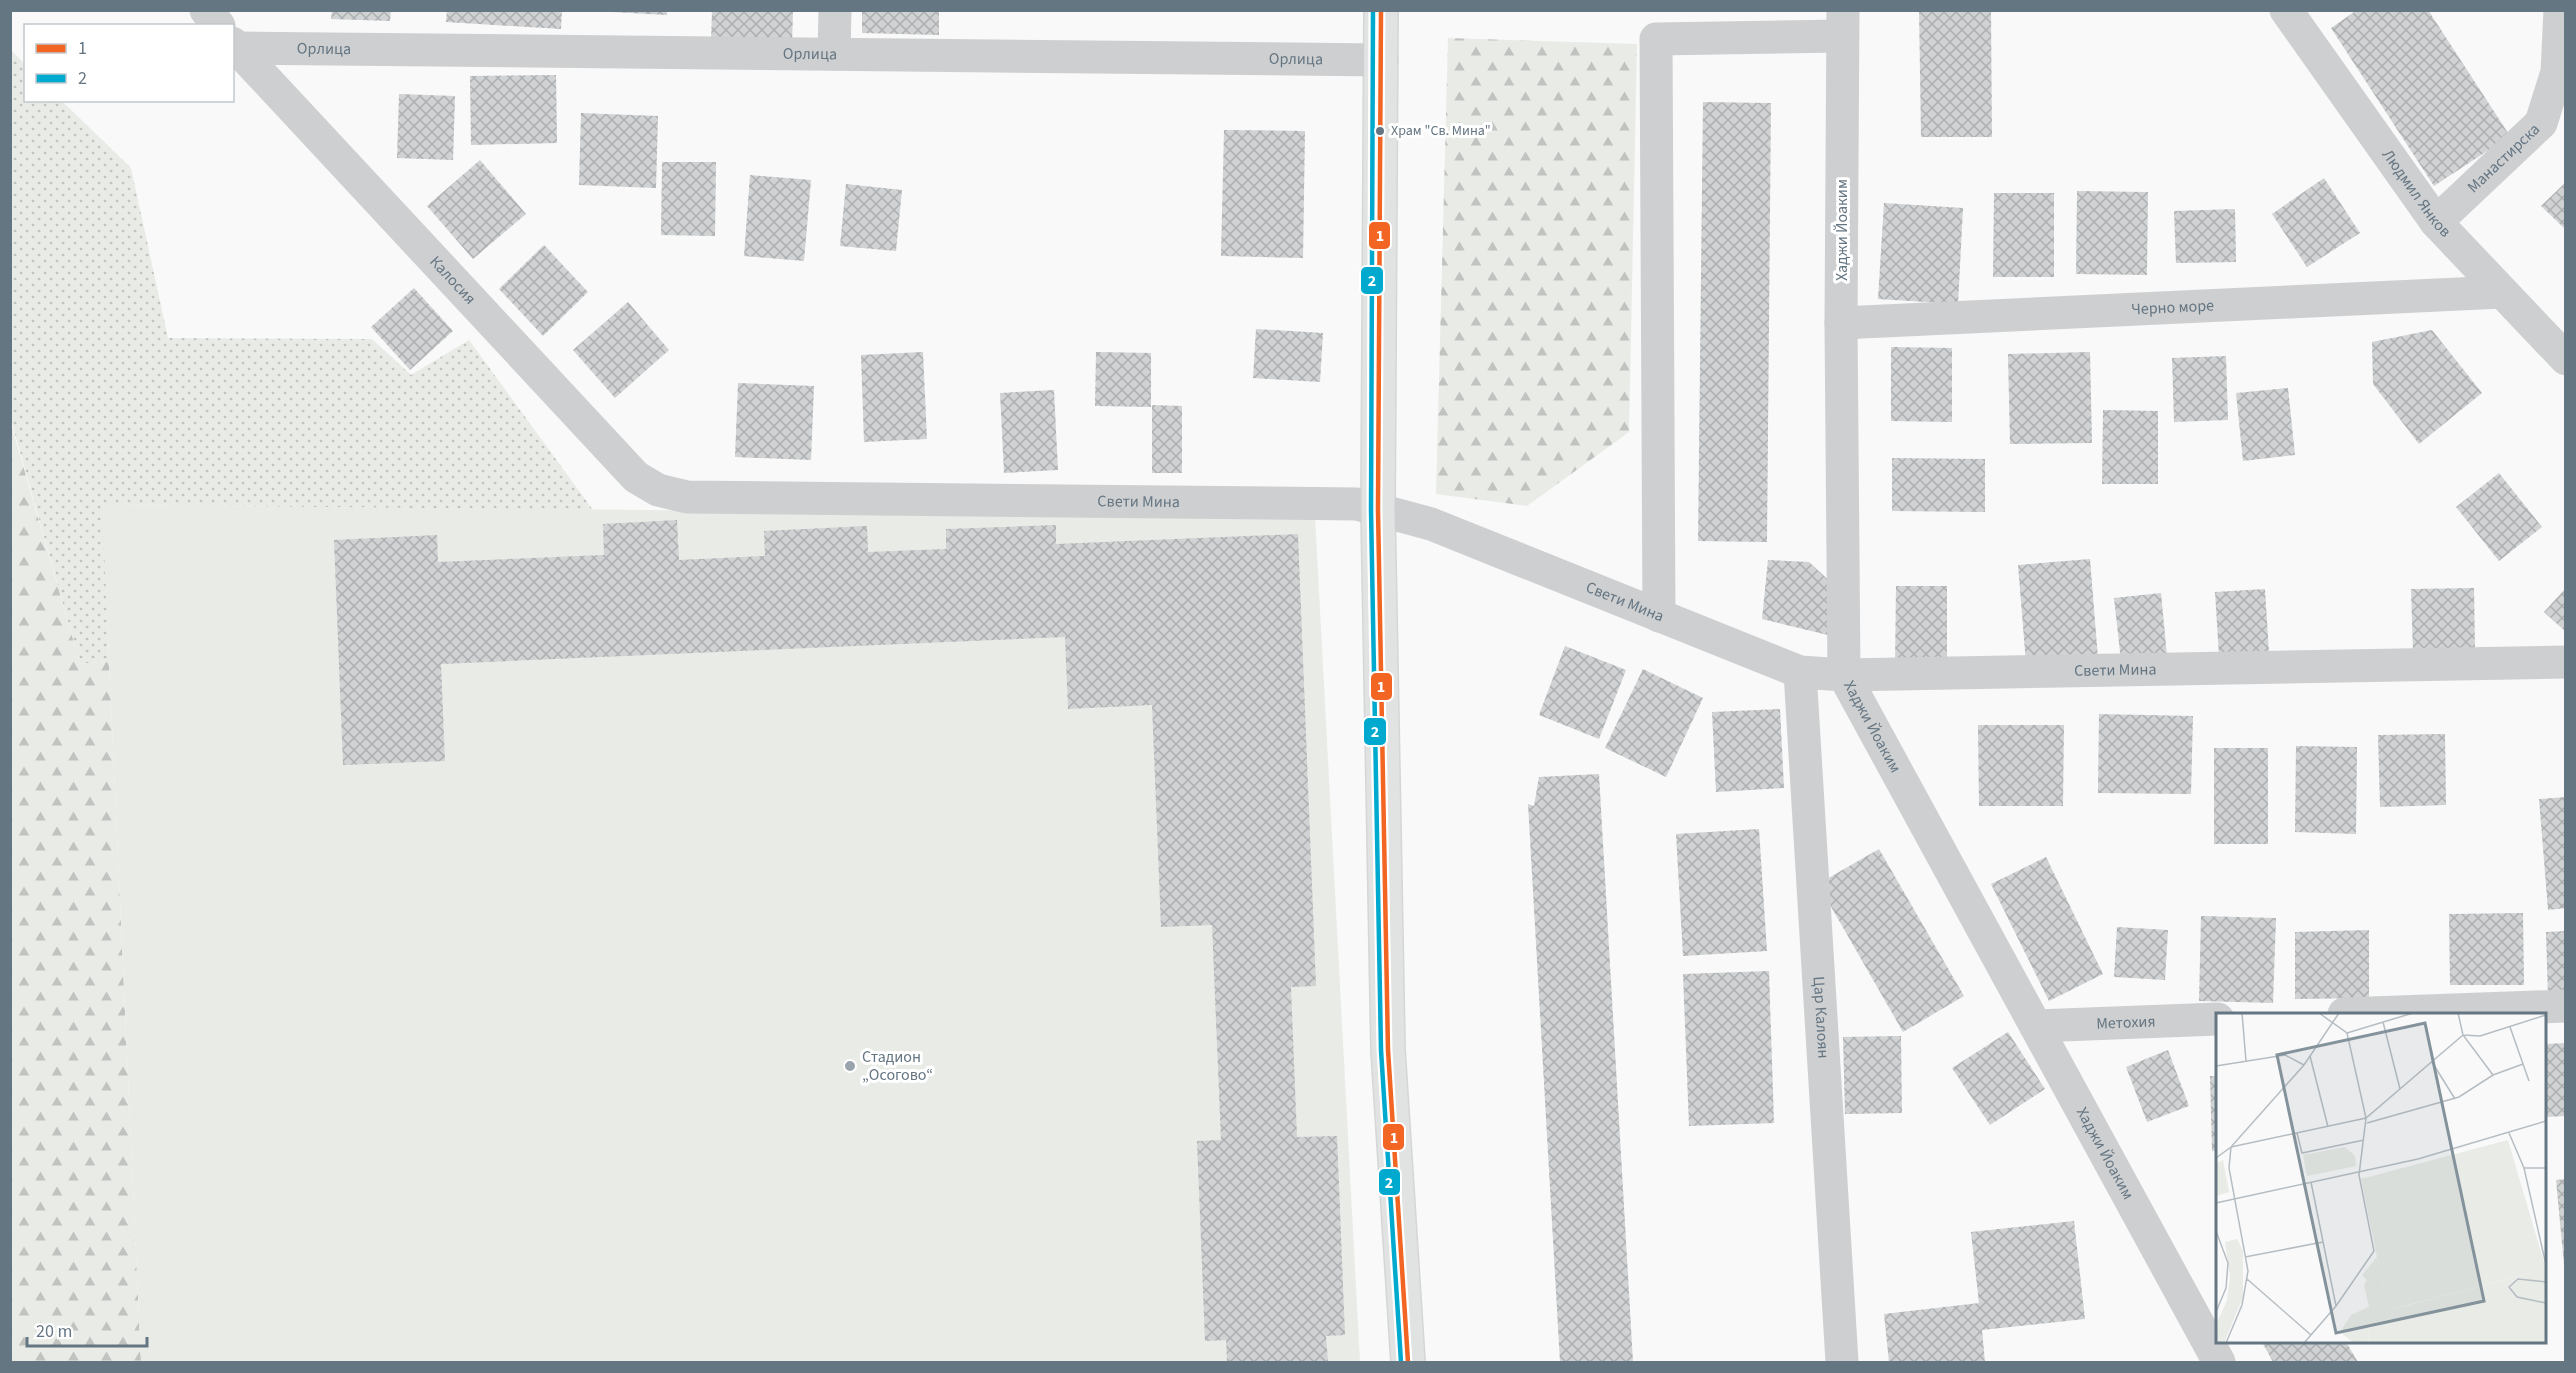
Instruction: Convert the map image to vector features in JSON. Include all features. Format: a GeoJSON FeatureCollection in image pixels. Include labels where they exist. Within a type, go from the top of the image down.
{"type":"FeatureCollection","features":[{"type":"Feature","properties":{"kind":"main road"},"geometry":{"type":"LineString","coordinates":[[1381,10],[1382,60],[1367,507],[1388,1050],[1408,1362]]}},
{"type":"Feature","properties":{"kind":"street","name":"Калосия"},"geometry":{"type":"LineString","coordinates":[[206,10],[217,24]]}},
{"type":"Feature","properties":{"kind":"street"},"geometry":{"type":"LineString","coordinates":[[834,54],[835,10]]}},
{"type":"Feature","properties":{"kind":"street","name":"Людмил Янков"},"geometry":{"type":"LineString","coordinates":[[2286,10],[2436,222],[2565,359]]}},
{"type":"Feature","properties":{"kind":"street","name":"Манастирска"},"geometry":{"type":"LineString","coordinates":[[2436,222],[2541,123],[2557,72],[2560,10]]}},
{"type":"Feature","properties":{"kind":"street"},"geometry":{"type":"LineString","coordinates":[[1659,616],[1656,39],[1843,23]]}},
{"type":"Feature","properties":{"kind":"street","name":"Хаджи Йоаким"},"geometry":{"type":"LineString","coordinates":[[1843,23],[1841,323],[1844,675],[2036,1026],[2213,1361]]}},
{"type":"Feature","properties":{"kind":"street","name":"Орлица"},"geometry":{"type":"LineString","coordinates":[[234,39],[834,54],[1382,60]]}},
{"type":"Feature","properties":{"kind":"street","name":"Калосия"},"geometry":{"type":"LineString","coordinates":[[234,44],[636,477],[658,490],[687,497]]}},
{"type":"Feature","properties":{"kind":"street","name":"Черно море"},"geometry":{"type":"LineString","coordinates":[[1841,323],[2502,292]]}},
{"type":"Feature","properties":{"kind":"street","name":"Свети Мина"},"geometry":{"type":"LineString","coordinates":[[687,497],[1367,507],[1431,524],[1800,672],[1844,675],[2565,662]]}},
{"type":"Feature","properties":{"kind":"street","name":"Цар Калоян"},"geometry":{"type":"LineString","coordinates":[[1800,672],[1842,1362]]}},
{"type":"Feature","properties":{"kind":"street"},"geometry":{"type":"LineString","coordinates":[[2371,1013],[2565,1006]]}},
{"type":"Feature","properties":{"kind":"street","name":"Метохия"},"geometry":{"type":"LineString","coordinates":[[2036,1026],[2216,1019]]}},
{"type":"Feature","properties":{"kind":"green space"},"geometry":{"type":"Polygon","coordinates":[[[1448,38],[1637,44],[1629,432],[1527,506],[1436,494],[1448,38]]]}},
{"type":"Feature","properties":{"kind":"green space"},"geometry":{"type":"Polygon","coordinates":[[[10,49],[24,63],[24,102],[63,102],[131,168],[168,338],[372,339],[411,375],[469,340],[593,510],[103,505],[109,661],[80,664],[11,420],[10,49]]]}},
{"type":"Feature","properties":{"kind":"green space"},"geometry":{"type":"Polygon","coordinates":[[[10,420],[80,664],[109,661],[141,1362],[11,1362],[10,420]]]}},
{"type":"Feature","properties":{"kind":"green space"},"geometry":{"type":"Polygon","coordinates":[[[102,505],[1315,516],[1360,1362],[141,1362],[102,505]]]}},
{"type":"Feature","properties":{"kind":"building"},"geometry":{"type":"Polygon","coordinates":[[[332,10],[391,10],[390,21],[331,19],[332,10]]]}},
{"type":"Feature","properties":{"kind":"building"},"geometry":{"type":"Polygon","coordinates":[[[447,10],[562,10],[561,29],[446,22],[447,10]]]}},
{"type":"Feature","properties":{"kind":"building"},"geometry":{"type":"Polygon","coordinates":[[[611,10],[667,10],[667,15],[611,12],[611,10]]]}},
{"type":"Feature","properties":{"kind":"building"},"geometry":{"type":"Polygon","coordinates":[[[712,10],[793,10],[792,46],[711,43],[712,10]]]}},
{"type":"Feature","properties":{"kind":"building"},"geometry":{"type":"Polygon","coordinates":[[[862,10],[939,10],[939,35],[862,33],[862,10]]]}},
{"type":"Feature","properties":{"kind":"building"},"geometry":{"type":"Polygon","coordinates":[[[1919,10],[1991,10],[1992,137],[1921,137],[1919,10]]]}},
{"type":"Feature","properties":{"kind":"building"},"geometry":{"type":"Polygon","coordinates":[[[2357,10],[2428,10],[2510,136],[2434,186],[2331,28],[2357,10]]]}},
{"type":"Feature","properties":{"kind":"building"},"geometry":{"type":"Polygon","coordinates":[[[556,75],[557,143],[471,145],[470,76],[556,75]]]}},
{"type":"Feature","properties":{"kind":"building"},"geometry":{"type":"Polygon","coordinates":[[[399,94],[455,96],[453,160],[397,158],[399,94]]]}},
{"type":"Feature","properties":{"kind":"building"},"geometry":{"type":"Polygon","coordinates":[[[1703,102],[1771,103],[1767,542],[1698,541],[1703,102]]]}},
{"type":"Feature","properties":{"kind":"building"},"geometry":{"type":"Polygon","coordinates":[[[581,113],[658,116],[656,188],[579,185],[581,113]]]}},
{"type":"Feature","properties":{"kind":"building"},"geometry":{"type":"Polygon","coordinates":[[[1224,130],[1305,131],[1303,258],[1221,256],[1224,130]]]}},
{"type":"Feature","properties":{"kind":"building"},"geometry":{"type":"Polygon","coordinates":[[[480,160],[526,214],[473,259],[427,206],[480,160]]]}},
{"type":"Feature","properties":{"kind":"building"},"geometry":{"type":"Polygon","coordinates":[[[662,162],[716,162],[715,236],[661,235],[662,162]]]}},
{"type":"Feature","properties":{"kind":"building"},"geometry":{"type":"Polygon","coordinates":[[[750,175],[811,180],[804,261],[744,256],[750,175]]]}},
{"type":"Feature","properties":{"kind":"building"},"geometry":{"type":"Polygon","coordinates":[[[2324,178],[2360,233],[2307,267],[2272,214],[2324,178]]]}},
{"type":"Feature","properties":{"kind":"building"},"geometry":{"type":"Polygon","coordinates":[[[2566,182],[2566,230],[2541,206],[2566,182]]]}},
{"type":"Feature","properties":{"kind":"building"},"geometry":{"type":"Polygon","coordinates":[[[846,184],[902,190],[896,251],[840,246],[846,184]]]}},
{"type":"Feature","properties":{"kind":"building"},"geometry":{"type":"Polygon","coordinates":[[[2077,191],[2148,192],[2147,275],[2076,274],[2077,191]]]}},
{"type":"Feature","properties":{"kind":"building"},"geometry":{"type":"Polygon","coordinates":[[[1994,193],[2054,193],[2054,277],[1993,277],[1994,193]]]}},
{"type":"Feature","properties":{"kind":"building"},"geometry":{"type":"Polygon","coordinates":[[[1884,203],[1963,208],[1958,304],[1878,299],[1884,203]]]}},
{"type":"Feature","properties":{"kind":"building"},"geometry":{"type":"Polygon","coordinates":[[[2235,209],[2236,262],[2176,263],[2174,211],[2235,209]]]}},
{"type":"Feature","properties":{"kind":"building"},"geometry":{"type":"Polygon","coordinates":[[[544,245],[588,292],[543,336],[499,289],[544,245]]]}},
{"type":"Feature","properties":{"kind":"building"},"geometry":{"type":"Polygon","coordinates":[[[414,288],[453,331],[410,370],[371,327],[414,288]]]}},
{"type":"Feature","properties":{"kind":"building"},"geometry":{"type":"Polygon","coordinates":[[[628,302],[669,350],[615,398],[573,350],[628,302]]]}},
{"type":"Feature","properties":{"kind":"building"},"geometry":{"type":"Polygon","coordinates":[[[1256,329],[1323,333],[1320,382],[1253,378],[1256,329]]]}},
{"type":"Feature","properties":{"kind":"building"},"geometry":{"type":"Polygon","coordinates":[[[2432,330],[2482,393],[2419,444],[2373,384],[2372,342],[2432,330]]]}},
{"type":"Feature","properties":{"kind":"building"},"geometry":{"type":"Polygon","coordinates":[[[1891,347],[1952,348],[1952,422],[1891,421],[1891,347]]]}},
{"type":"Feature","properties":{"kind":"building"},"geometry":{"type":"Polygon","coordinates":[[[923,352],[927,439],[864,442],[861,355],[923,352]]]}},
{"type":"Feature","properties":{"kind":"building"},"geometry":{"type":"Polygon","coordinates":[[[1096,352],[1151,353],[1151,407],[1095,406],[1096,352]]]}},
{"type":"Feature","properties":{"kind":"building"},"geometry":{"type":"Polygon","coordinates":[[[2090,352],[2092,443],[2010,444],[2008,354],[2090,352]]]}},
{"type":"Feature","properties":{"kind":"building"},"geometry":{"type":"Polygon","coordinates":[[[2226,356],[2228,420],[2174,422],[2172,358],[2226,356]]]}},
{"type":"Feature","properties":{"kind":"building"},"geometry":{"type":"Polygon","coordinates":[[[738,383],[814,386],[811,460],[735,457],[738,383]]]}},
{"type":"Feature","properties":{"kind":"building"},"geometry":{"type":"Polygon","coordinates":[[[2288,388],[2295,455],[2243,461],[2236,393],[2288,388]]]}},
{"type":"Feature","properties":{"kind":"building"},"geometry":{"type":"Polygon","coordinates":[[[1054,390],[1058,470],[1004,473],[1000,393],[1054,390]]]}},
{"type":"Feature","properties":{"kind":"building"},"geometry":{"type":"Polygon","coordinates":[[[1152,405],[1182,406],[1182,473],[1152,473],[1152,405]]]}},
{"type":"Feature","properties":{"kind":"building"},"geometry":{"type":"Polygon","coordinates":[[[2103,410],[2158,411],[2158,484],[2102,484],[2103,410]]]}},
{"type":"Feature","properties":{"kind":"building"},"geometry":{"type":"Polygon","coordinates":[[[1892,458],[1985,459],[1985,512],[1892,511],[1892,458]]]}},
{"type":"Feature","properties":{"kind":"building"},"geometry":{"type":"Polygon","coordinates":[[[2499,473],[2542,527],[2499,561],[2456,507],[2499,473]]]}},
{"type":"Feature","properties":{"kind":"building"},"geometry":{"type":"Polygon","coordinates":[[[677,520],[679,560],[765,556],[764,531],[867,526],[868,552],[946,549],[946,529],[1056,525],[1056,544],[1298,534],[1316,986],[1291,987],[1297,1137],[1337,1136],[1345,1335],[1326,1336],[1328,1362],[1227,1362],[1226,1340],[1205,1341],[1197,1141],[1221,1140],[1212,925],[1161,927],[1152,705],[1068,709],[1065,637],[441,664],[445,761],[343,765],[334,540],[437,535],[438,562],[604,555],[603,524],[677,520]]]}},
{"type":"Feature","properties":{"kind":"building"},"geometry":{"type":"Polygon","coordinates":[[[2090,559],[2098,658],[2026,663],[2018,565],[2090,559]]]}},
{"type":"Feature","properties":{"kind":"building"},"geometry":{"type":"Polygon","coordinates":[[[1768,560],[1809,562],[1837,588],[1832,636],[1762,619],[1768,560]]]}},
{"type":"Feature","properties":{"kind":"building"},"geometry":{"type":"Polygon","coordinates":[[[1896,586],[1947,586],[1947,667],[1895,666],[1896,586]]]}},
{"type":"Feature","properties":{"kind":"building"},"geometry":{"type":"Polygon","coordinates":[[[2474,588],[2475,652],[2413,654],[2411,589],[2474,588]]]}},
{"type":"Feature","properties":{"kind":"building"},"geometry":{"type":"Polygon","coordinates":[[[2566,588],[2566,632],[2544,612],[2566,588]]]}},
{"type":"Feature","properties":{"kind":"building"},"geometry":{"type":"Polygon","coordinates":[[[2265,589],[2269,653],[2219,656],[2215,592],[2265,589]]]}},
{"type":"Feature","properties":{"kind":"building"},"geometry":{"type":"Polygon","coordinates":[[[2161,593],[2167,656],[2121,661],[2114,598],[2161,593]]]}},
{"type":"Feature","properties":{"kind":"building"},"geometry":{"type":"Polygon","coordinates":[[[1565,646],[1626,670],[1599,739],[1539,715],[1565,646]]]}},
{"type":"Feature","properties":{"kind":"building"},"geometry":{"type":"Polygon","coordinates":[[[1643,669],[1703,698],[1666,777],[1605,748],[1643,669]]]}},
{"type":"Feature","properties":{"kind":"building"},"geometry":{"type":"Polygon","coordinates":[[[1780,709],[1784,788],[1716,792],[1712,712],[1780,709]]]}},
{"type":"Feature","properties":{"kind":"building"},"geometry":{"type":"Polygon","coordinates":[[[2099,714],[2193,716],[2191,794],[2098,793],[2099,714]]]}},
{"type":"Feature","properties":{"kind":"building"},"geometry":{"type":"Polygon","coordinates":[[[1978,725],[2064,725],[2063,806],[1979,806],[1978,725]]]}},
{"type":"Feature","properties":{"kind":"building"},"geometry":{"type":"Polygon","coordinates":[[[2445,734],[2446,805],[2380,807],[2378,735],[2445,734]]]}},
{"type":"Feature","properties":{"kind":"building"},"geometry":{"type":"Polygon","coordinates":[[[2296,746],[2357,747],[2356,834],[2295,832],[2296,746]]]}},
{"type":"Feature","properties":{"kind":"building"},"geometry":{"type":"Polygon","coordinates":[[[2214,748],[2268,748],[2268,844],[2214,844],[2214,748]]]}},
{"type":"Feature","properties":{"kind":"building"},"geometry":{"type":"Polygon","coordinates":[[[1599,774],[1633,1362],[1560,1362],[1528,804],[1534,806],[1539,777],[1599,774]]]}},
{"type":"Feature","properties":{"kind":"building"},"geometry":{"type":"Polygon","coordinates":[[[2566,797],[2566,908],[2548,910],[2539,799],[2566,797]]]}},
{"type":"Feature","properties":{"kind":"building"},"geometry":{"type":"Polygon","coordinates":[[[1759,829],[1767,951],[1683,956],[1676,834],[1759,829]]]}},
{"type":"Feature","properties":{"kind":"building"},"geometry":{"type":"Polygon","coordinates":[[[1879,849],[1964,996],[1903,1032],[1818,884],[1879,849]]]}},
{"type":"Feature","properties":{"kind":"building"},"geometry":{"type":"Polygon","coordinates":[[[2046,857],[2103,974],[2049,1001],[1991,884],[2046,857]]]}},
{"type":"Feature","properties":{"kind":"building"},"geometry":{"type":"Polygon","coordinates":[[[2523,913],[2524,985],[2450,985],[2449,914],[2523,913]]]}},
{"type":"Feature","properties":{"kind":"building"},"geometry":{"type":"Polygon","coordinates":[[[2201,916],[2276,918],[2273,1003],[2199,1001],[2201,916]]]}},
{"type":"Feature","properties":{"kind":"building"},"geometry":{"type":"Polygon","coordinates":[[[2117,927],[2168,930],[2165,980],[2114,977],[2117,927]]]}},
{"type":"Feature","properties":{"kind":"building"},"geometry":{"type":"Polygon","coordinates":[[[2369,930],[2369,998],[2295,999],[2295,932],[2369,930]]]}},
{"type":"Feature","properties":{"kind":"building"},"geometry":{"type":"Polygon","coordinates":[[[2566,931],[2566,997],[2548,997],[2546,932],[2566,931]]]}},
{"type":"Feature","properties":{"kind":"building"},"geometry":{"type":"Polygon","coordinates":[[[1769,971],[1774,1123],[1689,1126],[1683,974],[1769,971]]]}},
{"type":"Feature","properties":{"kind":"building"},"geometry":{"type":"Polygon","coordinates":[[[2008,1032],[2045,1089],[1990,1125],[1952,1068],[2008,1032]]]}},
{"type":"Feature","properties":{"kind":"building"},"geometry":{"type":"Polygon","coordinates":[[[1901,1036],[1902,1113],[1845,1114],[1843,1037],[1901,1036]]]}},
{"type":"Feature","properties":{"kind":"building"},"geometry":{"type":"Polygon","coordinates":[[[2566,1043],[2566,1116],[2546,1117],[2546,1044],[2566,1043]]]}},
{"type":"Feature","properties":{"kind":"building"},"geometry":{"type":"Polygon","coordinates":[[[2168,1050],[2189,1106],[2147,1122],[2126,1067],[2168,1050]]]}},
{"type":"Feature","properties":{"kind":"building"},"geometry":{"type":"Polygon","coordinates":[[[2210,1076],[2216,1076],[2216,1151],[2212,1151],[2210,1076]]]}},
{"type":"Feature","properties":{"kind":"building"},"geometry":{"type":"Polygon","coordinates":[[[2566,1179],[2566,1265],[2564,1265],[2556,1180],[2566,1179]]]}},
{"type":"Feature","properties":{"kind":"building"},"geometry":{"type":"Polygon","coordinates":[[[2074,1221],[2085,1319],[1982,1330],[1985,1362],[1889,1362],[1884,1314],[1979,1303],[1971,1232],[2074,1221]]]}},
{"type":"Feature","properties":{"kind":"building"},"geometry":{"type":"Polygon","coordinates":[[[2263,1343],[2347,1343],[2358,1362],[2273,1362],[2263,1343]]]}},
{"type":"Feature","properties":{"kind":"transit line","name":"2"},"geometry":{"type":"LineString","coordinates":[[1373,10],[1371,510],[1381,1050],[1401,1362]]}},
{"type":"Feature","properties":{"kind":"transit line","name":"1"},"geometry":{"type":"LineString","coordinates":[[1381,10],[1378,510],[1388,1050],[1408,1362]]}},
{"type":"Feature","properties":{"kind":"place","name":"Храм \"Св. Мина\""},"geometry":{"type":"Point","coordinates":[1380,131]}},
{"type":"Feature","properties":{"kind":"place","name":"Стадион „Осогово“"},"geometry":{"type":"Point","coordinates":[850,1066]}}]}
